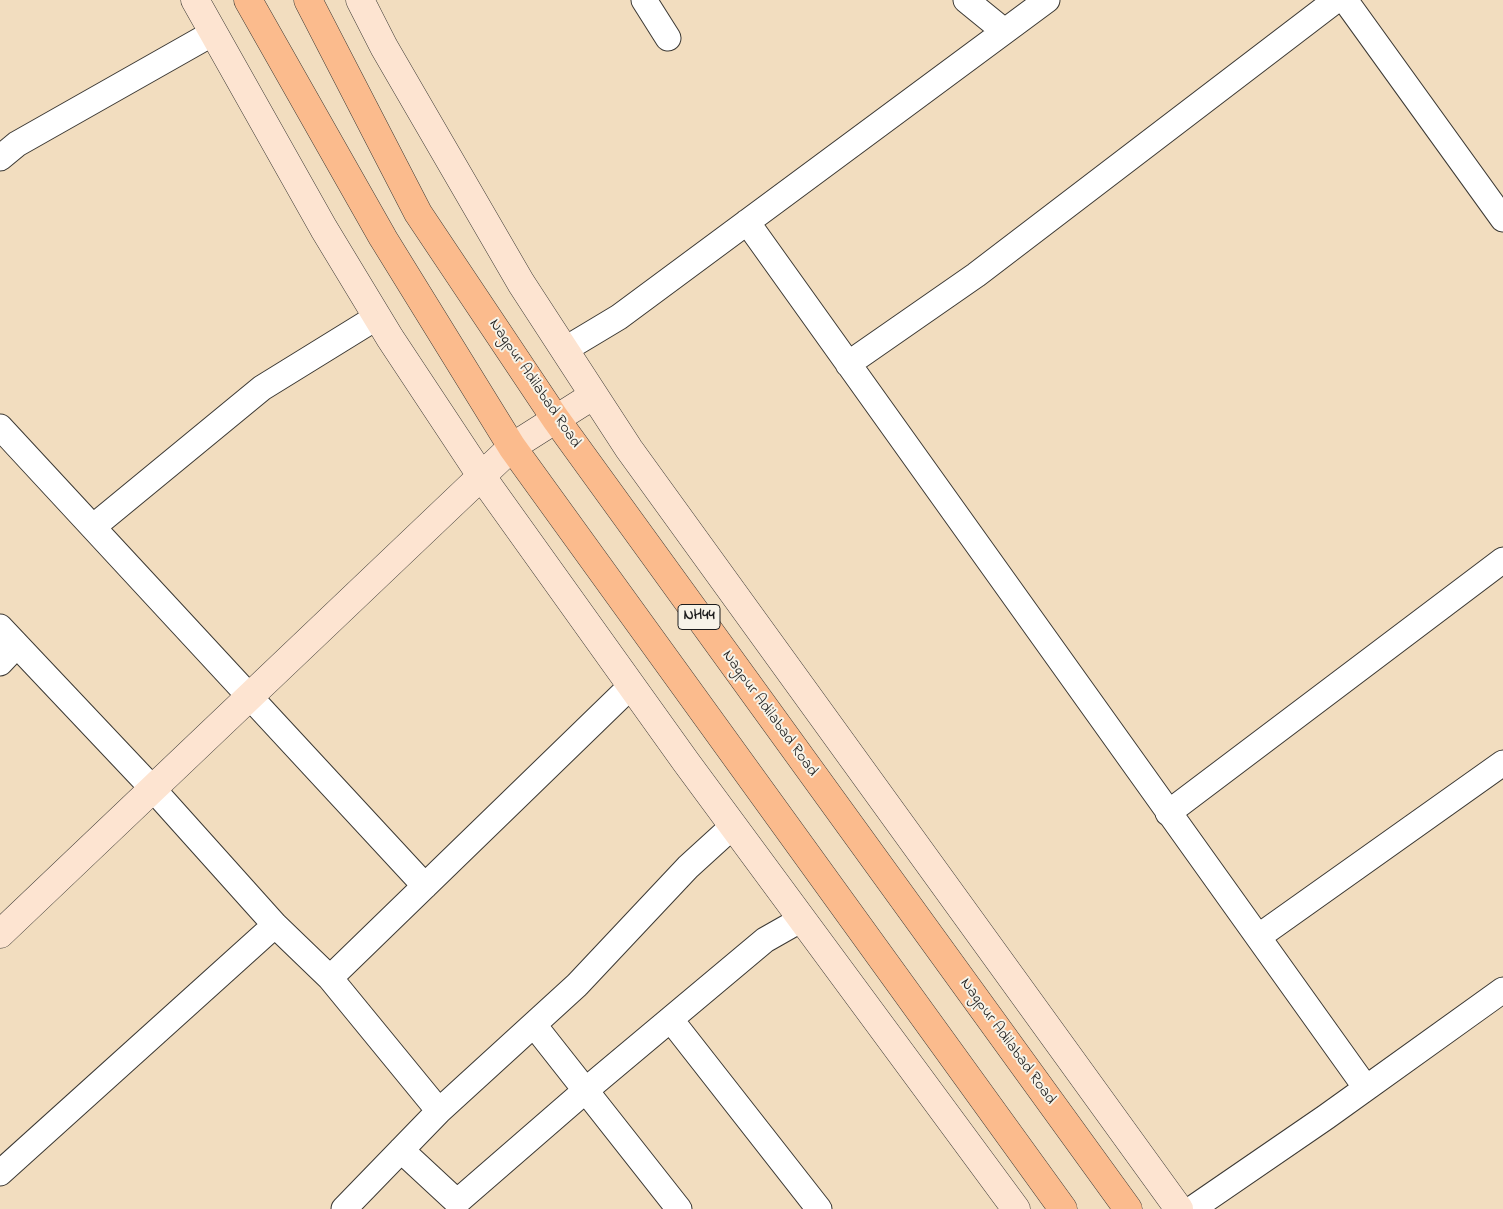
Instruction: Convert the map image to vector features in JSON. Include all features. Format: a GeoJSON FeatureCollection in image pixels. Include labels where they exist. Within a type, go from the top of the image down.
{"type":"FeatureCollection","features":[{"type":"Feature","properties":{"kind":"highway"},"geometry":{"type":"LineString","coordinates":[[248,0],[383,238],[512,448],[1063,1209]]}},
{"type":"Feature","properties":{"kind":"highway","name":"Nagpur Adilabad Road"},"geometry":{"type":"LineString","coordinates":[[308,0],[418,213],[556,418],[1128,1209]]}},
{"type":"Feature","properties":{"kind":"street"},"geometry":{"type":"LineString","coordinates":[[195,0],[324,229],[377,317],[482,477],[733,826],[1016,1209]]}},
{"type":"Feature","properties":{"kind":"street"},"geometry":{"type":"LineString","coordinates":[[360,0],[384,47],[521,283],[629,449],[1179,1209]]}},
{"type":"Feature","properties":{"kind":"street"},"geometry":{"type":"LineString","coordinates":[[644,0],[668,38]]}},
{"type":"Feature","properties":{"kind":"street"},"geometry":{"type":"LineString","coordinates":[[966,0],[1004,31]]}},
{"type":"Feature","properties":{"kind":"street"},"geometry":{"type":"LineString","coordinates":[[564,350],[619,317],[1046,0]]}},
{"type":"Feature","properties":{"kind":"street"},"geometry":{"type":"LineString","coordinates":[[848,364],[976,275],[1336,0]]}},
{"type":"Feature","properties":{"kind":"street"},"geometry":{"type":"LineString","coordinates":[[1346,0],[1503,220]]}},
{"type":"Feature","properties":{"kind":"street"},"geometry":{"type":"LineString","coordinates":[[0,158],[17,144],[213,33]]}},
{"type":"Feature","properties":{"kind":"street"},"geometry":{"type":"LineString","coordinates":[[747,222],[1366,1088]]}},
{"type":"Feature","properties":{"kind":"street"},"geometry":{"type":"LineString","coordinates":[[92,527],[262,388],[377,317]]}},
{"type":"Feature","properties":{"kind":"street"},"geometry":{"type":"LineString","coordinates":[[0,934],[512,448],[594,395]]}},
{"type":"Feature","properties":{"kind":"street"},"geometry":{"type":"LineString","coordinates":[[0,427],[425,886]]}},
{"type":"Feature","properties":{"kind":"street"},"geometry":{"type":"LineString","coordinates":[[1168,812],[1503,561]]}},
{"type":"Feature","properties":{"kind":"street"},"geometry":{"type":"LineString","coordinates":[[0,628],[153,789],[275,925],[330,978],[439,1111]]}},
{"type":"Feature","properties":{"kind":"street"},"geometry":{"type":"LineString","coordinates":[[0,663],[17,645]]}},
{"type":"Feature","properties":{"kind":"street"},"geometry":{"type":"LineString","coordinates":[[330,978],[631,686]]}},
{"type":"Feature","properties":{"kind":"street"},"geometry":{"type":"LineString","coordinates":[[1258,937],[1503,763]]}},
{"type":"Feature","properties":{"kind":"street"},"geometry":{"type":"LineString","coordinates":[[344,1209],[439,1111],[577,985],[688,867],[733,826]]}},
{"type":"Feature","properties":{"kind":"street"},"geometry":{"type":"LineString","coordinates":[[401,1150],[462,1206],[586,1090],[765,940],[802,919]]}},
{"type":"Feature","properties":{"kind":"street"},"geometry":{"type":"LineString","coordinates":[[0,1172],[275,925]]}},
{"type":"Feature","properties":{"kind":"street"},"geometry":{"type":"LineString","coordinates":[[1192,1209],[1503,990]]}},
{"type":"Feature","properties":{"kind":"street"},"geometry":{"type":"LineString","coordinates":[[671,1020],[819,1209]]}},
{"type":"Feature","properties":{"kind":"street"},"geometry":{"type":"LineString","coordinates":[[534,1025],[679,1209]]}}]}
